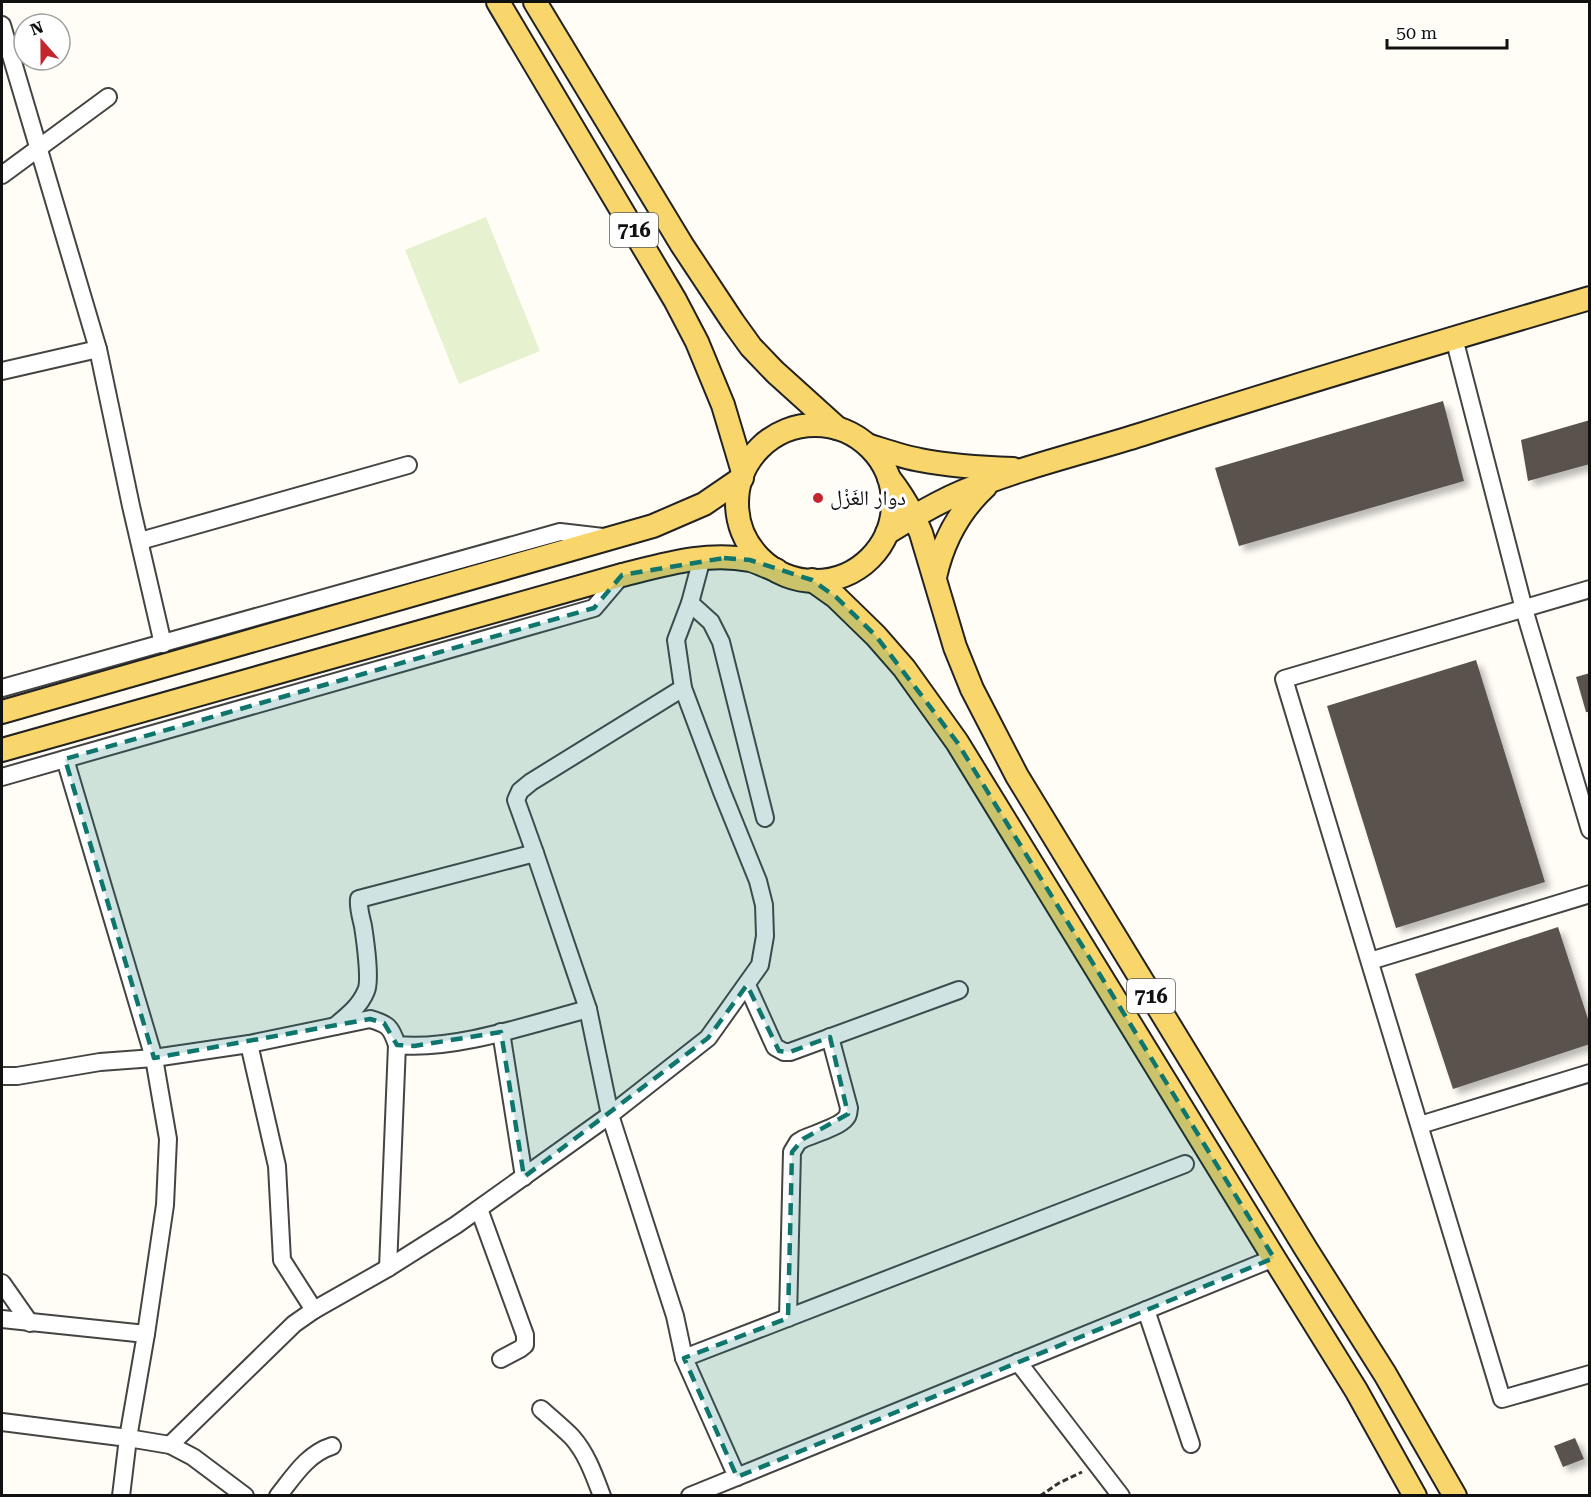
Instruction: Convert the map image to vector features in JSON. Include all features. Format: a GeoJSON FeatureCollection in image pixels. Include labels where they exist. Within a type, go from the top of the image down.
{"type":"FeatureCollection","features":[{"type":"Feature","properties":{"kind":"main road","name":"716"},"geometry":{"type":"LineString","coordinates":[[498,2],[698,342],[723,405],[742,475]]}},
{"type":"Feature","properties":{"kind":"main road","name":"716"},"geometry":{"type":"LineString","coordinates":[[535,2],[682,245],[733,322],[751,347],[775,372],[837,428]]}},
{"type":"Feature","properties":{"kind":"main road"},"geometry":{"type":"LineString","coordinates":[[887,533],[954,496],[1027,469],[1091,451],[1297,385],[1590,298]]}},
{"type":"Feature","properties":{"kind":"main road","name":"716"},"geometry":{"type":"LineString","coordinates":[[890,478],[893,496],[892,515],[887,533],[878,549],[864,563],[849,573],[831,579],[793,578],[776,570],[761,559],[749,544],[741,527],[737,509],[742,475],[753,456],[766,442],[782,432],[800,426],[819,425],[837,428],[855,435],[870,446],[915,516],[955,647],[991,729],[1017,776],[1385,1374],[1455,1496]]}},
{"type":"Feature","properties":{"kind":"main road"},"geometry":{"type":"LineString","coordinates":[[870,446],[918,460],[951,465],[1027,469]]}},
{"type":"Feature","properties":{"kind":"main road"},"geometry":{"type":"LineString","coordinates":[[2,712],[653,526],[704,504],[742,475]]}},
{"type":"Feature","properties":{"kind":"main road"},"geometry":{"type":"LineString","coordinates":[[934,579],[948,536],[959,516],[990,482]]}},
{"type":"Feature","properties":{"kind":"main road"},"geometry":{"type":"LineString","coordinates":[[2,750],[622,575],[702,558],[750,560],[776,570]]}},
{"type":"Feature","properties":{"kind":"main road","name":"716"},"geometry":{"type":"LineString","coordinates":[[812,580],[836,597],[876,636],[904,668],[957,742],[1356,1390],[1415,1496]]}},
{"type":"Feature","properties":{"kind":"street"},"geometry":{"type":"LineString","coordinates":[[2,27],[98,349],[164,644]]}},
{"type":"Feature","properties":{"kind":"street"},"geometry":{"type":"LineString","coordinates":[[2,176],[108,97]]}},
{"type":"Feature","properties":{"kind":"street"},"geometry":{"type":"LineString","coordinates":[[1455,338],[1524,609],[1590,830]]}},
{"type":"Feature","properties":{"kind":"street"},"geometry":{"type":"LineString","coordinates":[[2,371],[98,349]]}},
{"type":"Feature","properties":{"kind":"street"},"geometry":{"type":"LineString","coordinates":[[140,541],[408,465]]}},
{"type":"Feature","properties":{"kind":"street"},"geometry":{"type":"LineString","coordinates":[[2,688],[560,532],[613,538]]}},
{"type":"Feature","properties":{"kind":"street"},"geometry":{"type":"LineString","coordinates":[[170,1444],[294,1324],[388,1268],[479,1209],[610,1114],[708,1038],[760,965],[765,936],[764,905],[758,881],[683,688],[676,640],[690,603],[702,558]]}},
{"type":"Feature","properties":{"kind":"street"},"geometry":{"type":"LineString","coordinates":[[2,777],[594,608],[622,575]]}},
{"type":"Feature","properties":{"kind":"street"},"geometry":{"type":"LineString","coordinates":[[1590,589],[1284,679],[1502,1399],[1590,1374]]}},
{"type":"Feature","properties":{"kind":"street"},"geometry":{"type":"LineString","coordinates":[[690,603],[711,622],[721,642],[765,818]]}},
{"type":"Feature","properties":{"kind":"street"},"geometry":{"type":"LineString","coordinates":[[683,688],[531,782],[520,791],[516,800],[588,1009],[610,1114],[675,1316],[684,1358],[737,1477]]}},
{"type":"Feature","properties":{"kind":"street"},"geometry":{"type":"LineString","coordinates":[[65,759],[154,1058],[168,1139],[165,1205],[128,1438],[122,1496]]}},
{"type":"Feature","properties":{"kind":"street"},"geometry":{"type":"LineString","coordinates":[[334,1026],[357,1006],[367,990],[365,942],[358,899],[535,854]]}},
{"type":"Feature","properties":{"kind":"street"},"geometry":{"type":"LineString","coordinates":[[1370,961],[1590,894]]}},
{"type":"Feature","properties":{"kind":"street"},"geometry":{"type":"LineString","coordinates":[[747,985],[775,1047],[784,1052],[790,1052],[959,990]]}},
{"type":"Feature","properties":{"kind":"street"},"geometry":{"type":"LineString","coordinates":[[397,1045],[414,1046],[478,1037],[588,1009]]}},
{"type":"Feature","properties":{"kind":"street"},"geometry":{"type":"LineString","coordinates":[[2,1076],[17,1076],[99,1062],[154,1058],[249,1044],[370,1019],[384,1023],[392,1031],[397,1045],[388,1268]]}},
{"type":"Feature","properties":{"kind":"street"},"geometry":{"type":"LineString","coordinates":[[501,1032],[524,1177]]}},
{"type":"Feature","properties":{"kind":"street"},"geometry":{"type":"LineString","coordinates":[[788,1318],[792,1152],[798,1142],[840,1123],[848,1114],[849,1108],[830,1037]]}},
{"type":"Feature","properties":{"kind":"street"},"geometry":{"type":"LineString","coordinates":[[249,1044],[277,1166],[282,1260],[314,1311]]}},
{"type":"Feature","properties":{"kind":"street"},"geometry":{"type":"LineString","coordinates":[[1420,1125],[1590,1073]]}},
{"type":"Feature","properties":{"kind":"street"},"geometry":{"type":"LineString","coordinates":[[684,1358],[1185,1164]]}},
{"type":"Feature","properties":{"kind":"street"},"geometry":{"type":"LineString","coordinates":[[479,1209],[525,1335],[525,1345],[501,1359]]}},
{"type":"Feature","properties":{"kind":"street"},"geometry":{"type":"LineString","coordinates":[[690,1496],[1274,1258]]}},
{"type":"Feature","properties":{"kind":"street"},"geometry":{"type":"LineString","coordinates":[[2,1283],[30,1323]]}},
{"type":"Feature","properties":{"kind":"street"},"geometry":{"type":"LineString","coordinates":[[1146,1310],[1191,1444]]}},
{"type":"Feature","properties":{"kind":"street"},"geometry":{"type":"LineString","coordinates":[[2,1319],[146,1334]]}},
{"type":"Feature","properties":{"kind":"street"},"geometry":{"type":"LineString","coordinates":[[1018,1362],[1121,1496]]}},
{"type":"Feature","properties":{"kind":"street"},"geometry":{"type":"LineString","coordinates":[[541,1408],[581,1449],[602,1496]]}},
{"type":"Feature","properties":{"kind":"street"},"geometry":{"type":"LineString","coordinates":[[2,1422],[170,1444],[194,1457],[245,1496]]}},
{"type":"Feature","properties":{"kind":"street"},"geometry":{"type":"LineString","coordinates":[[279,1496],[305,1462],[321,1449],[332,1446]]}},
{"type":"Feature","properties":{"kind":"path"},"geometry":{"type":"LineString","coordinates":[[1040,1496],[1059,1482],[1097,1465]]}},
{"type":"Feature","properties":{"kind":"highlighted area"},"geometry":{"type":"Polygon","coordinates":[[[724,558],[750,560],[812,580],[836,597],[876,636],[957,742],[1274,1258],[737,1477],[684,1358],[788,1318],[792,1152],[803,1139],[848,1114],[830,1037],[790,1052],[779,1051],[747,985],[708,1038],[524,1177],[501,1032],[414,1046],[397,1045],[384,1023],[370,1019],[154,1058],[65,759],[594,608],[622,575],[724,558]]]}},
{"type":"Feature","properties":{"kind":"green space"},"geometry":{"type":"Polygon","coordinates":[[[486,217],[540,351],[459,384],[405,250],[486,217]]]}},
{"type":"Feature","properties":{"kind":"building"},"geometry":{"type":"Polygon","coordinates":[[[1443,401],[1464,481],[1239,546],[1215,468],[1443,401]]]}},
{"type":"Feature","properties":{"kind":"building"},"geometry":{"type":"Polygon","coordinates":[[[1590,420],[1590,464],[1528,481],[1521,440],[1590,420]]]}},
{"type":"Feature","properties":{"kind":"building"},"geometry":{"type":"Polygon","coordinates":[[[1476,660],[1545,882],[1396,928],[1327,706],[1476,660]]]}},
{"type":"Feature","properties":{"kind":"building"},"geometry":{"type":"Polygon","coordinates":[[[1590,673],[1590,712],[1586,712],[1576,677],[1590,673]]]}},
{"type":"Feature","properties":{"kind":"building"},"geometry":{"type":"Polygon","coordinates":[[[1558,927],[1590,1025],[1590,1044],[1453,1089],[1415,974],[1558,927]]]}},
{"type":"Feature","properties":{"kind":"building"},"geometry":{"type":"Polygon","coordinates":[[[1575,1438],[1584,1459],[1563,1467],[1554,1446],[1575,1438]]]}},
{"type":"Feature","properties":{"kind":"place","name":"دوار الغَزْل"},"geometry":{"type":"Point","coordinates":[818,498]}}]}
